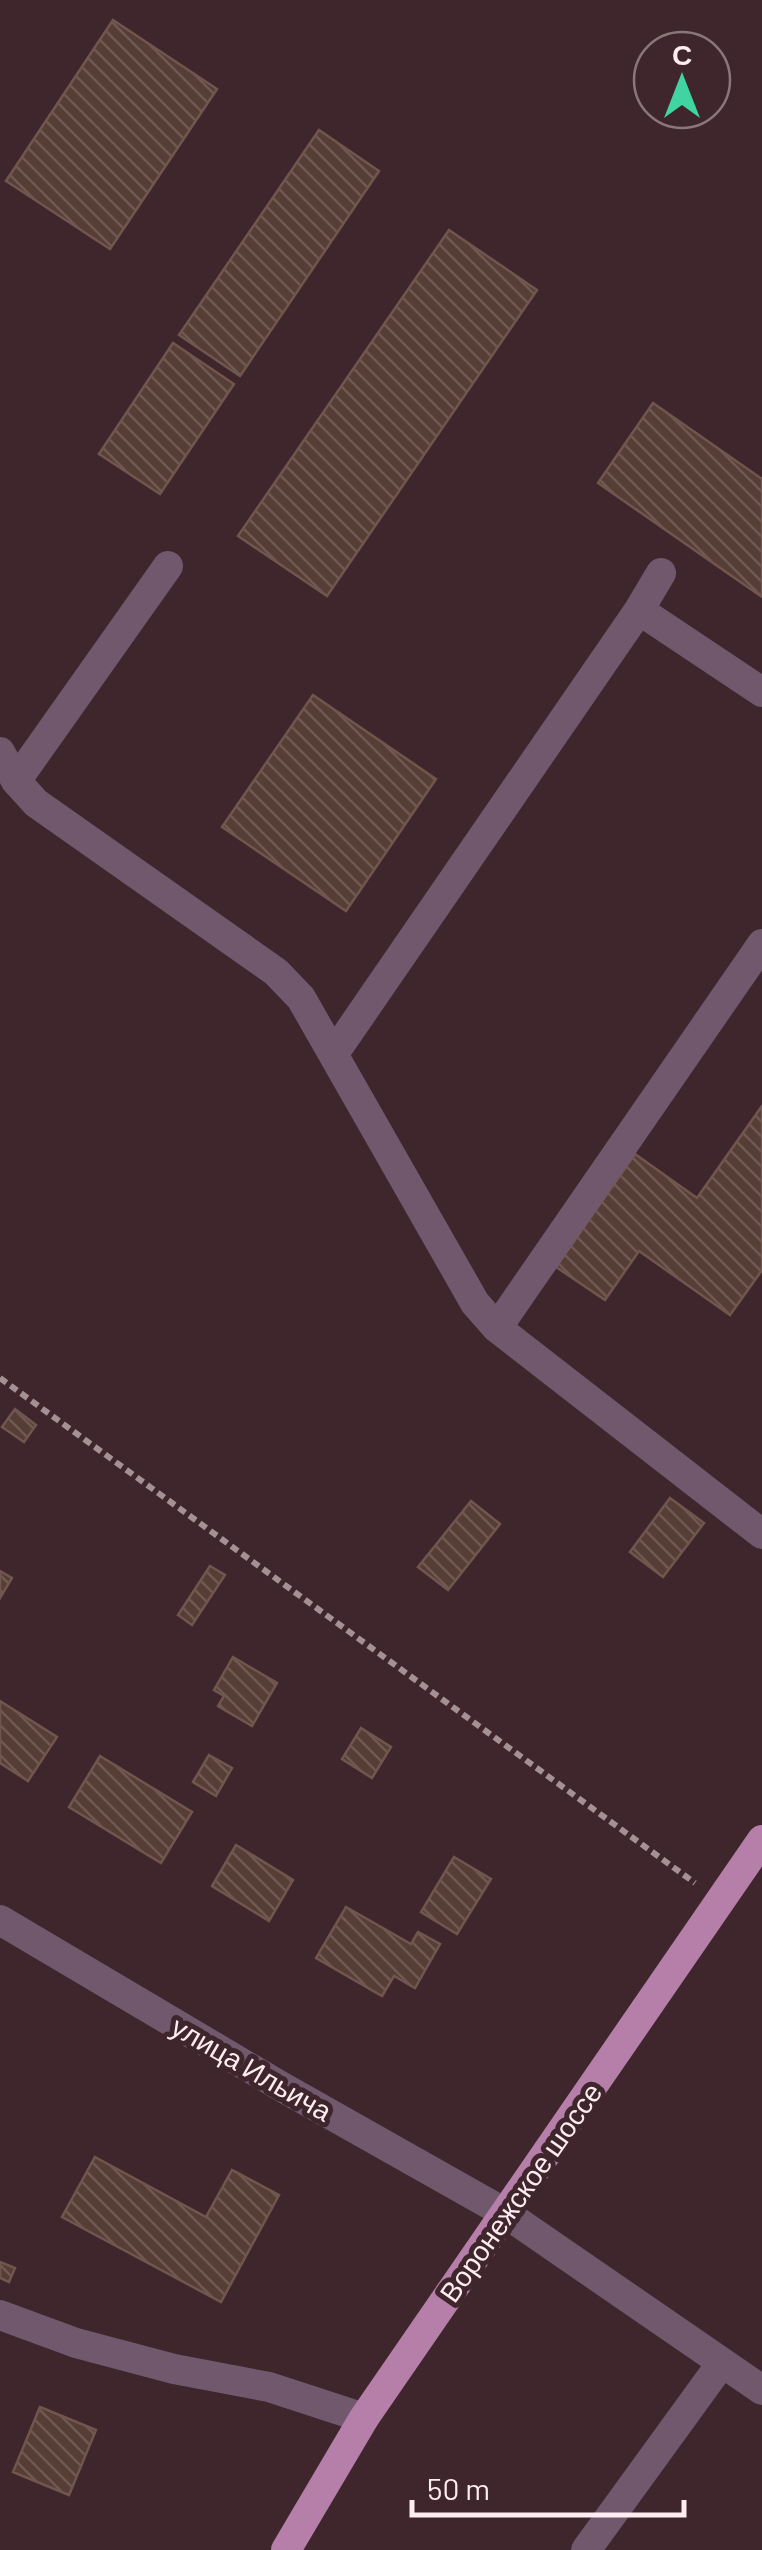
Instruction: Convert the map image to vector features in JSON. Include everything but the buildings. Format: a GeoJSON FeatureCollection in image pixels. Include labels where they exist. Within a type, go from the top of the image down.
{"type":"FeatureCollection","features":[{"type":"Feature","properties":{"kind":"main road","name":"Воронежское шоссе"},"geometry":{"type":"LineString","coordinates":[[286,2550],[364,2418],[762,1840]]}},
{"type":"Feature","properties":{"kind":"street"},"geometry":{"type":"LineString","coordinates":[[16,781],[168,566]]}},
{"type":"Feature","properties":{"kind":"street"},"geometry":{"type":"LineString","coordinates":[[335,1052],[661,572]]}},
{"type":"Feature","properties":{"kind":"street"},"geometry":{"type":"LineString","coordinates":[[638,610],[762,692]]}},
{"type":"Feature","properties":{"kind":"street"},"geometry":{"type":"LineString","coordinates":[[0,752],[16,781],[36,803],[276,972],[302,998],[474,1303],[498,1328],[762,1534]]}},
{"type":"Feature","properties":{"kind":"street"},"geometry":{"type":"LineString","coordinates":[[498,1328],[762,944]]}},
{"type":"Feature","properties":{"kind":"street","name":"улица Ильича"},"geometry":{"type":"LineString","coordinates":[[0,1920],[282,2087],[506,2213],[762,2390]]}},
{"type":"Feature","properties":{"kind":"street"},"geometry":{"type":"LineString","coordinates":[[0,2315],[76,2344],[174,2370],[269,2387],[364,2418]]}},
{"type":"Feature","properties":{"kind":"street"},"geometry":{"type":"LineString","coordinates":[[586,2550],[721,2364]]}},
{"type":"Feature","properties":{"kind":"path"},"geometry":{"type":"LineString","coordinates":[[0,1378],[720,1901]]}}]}
